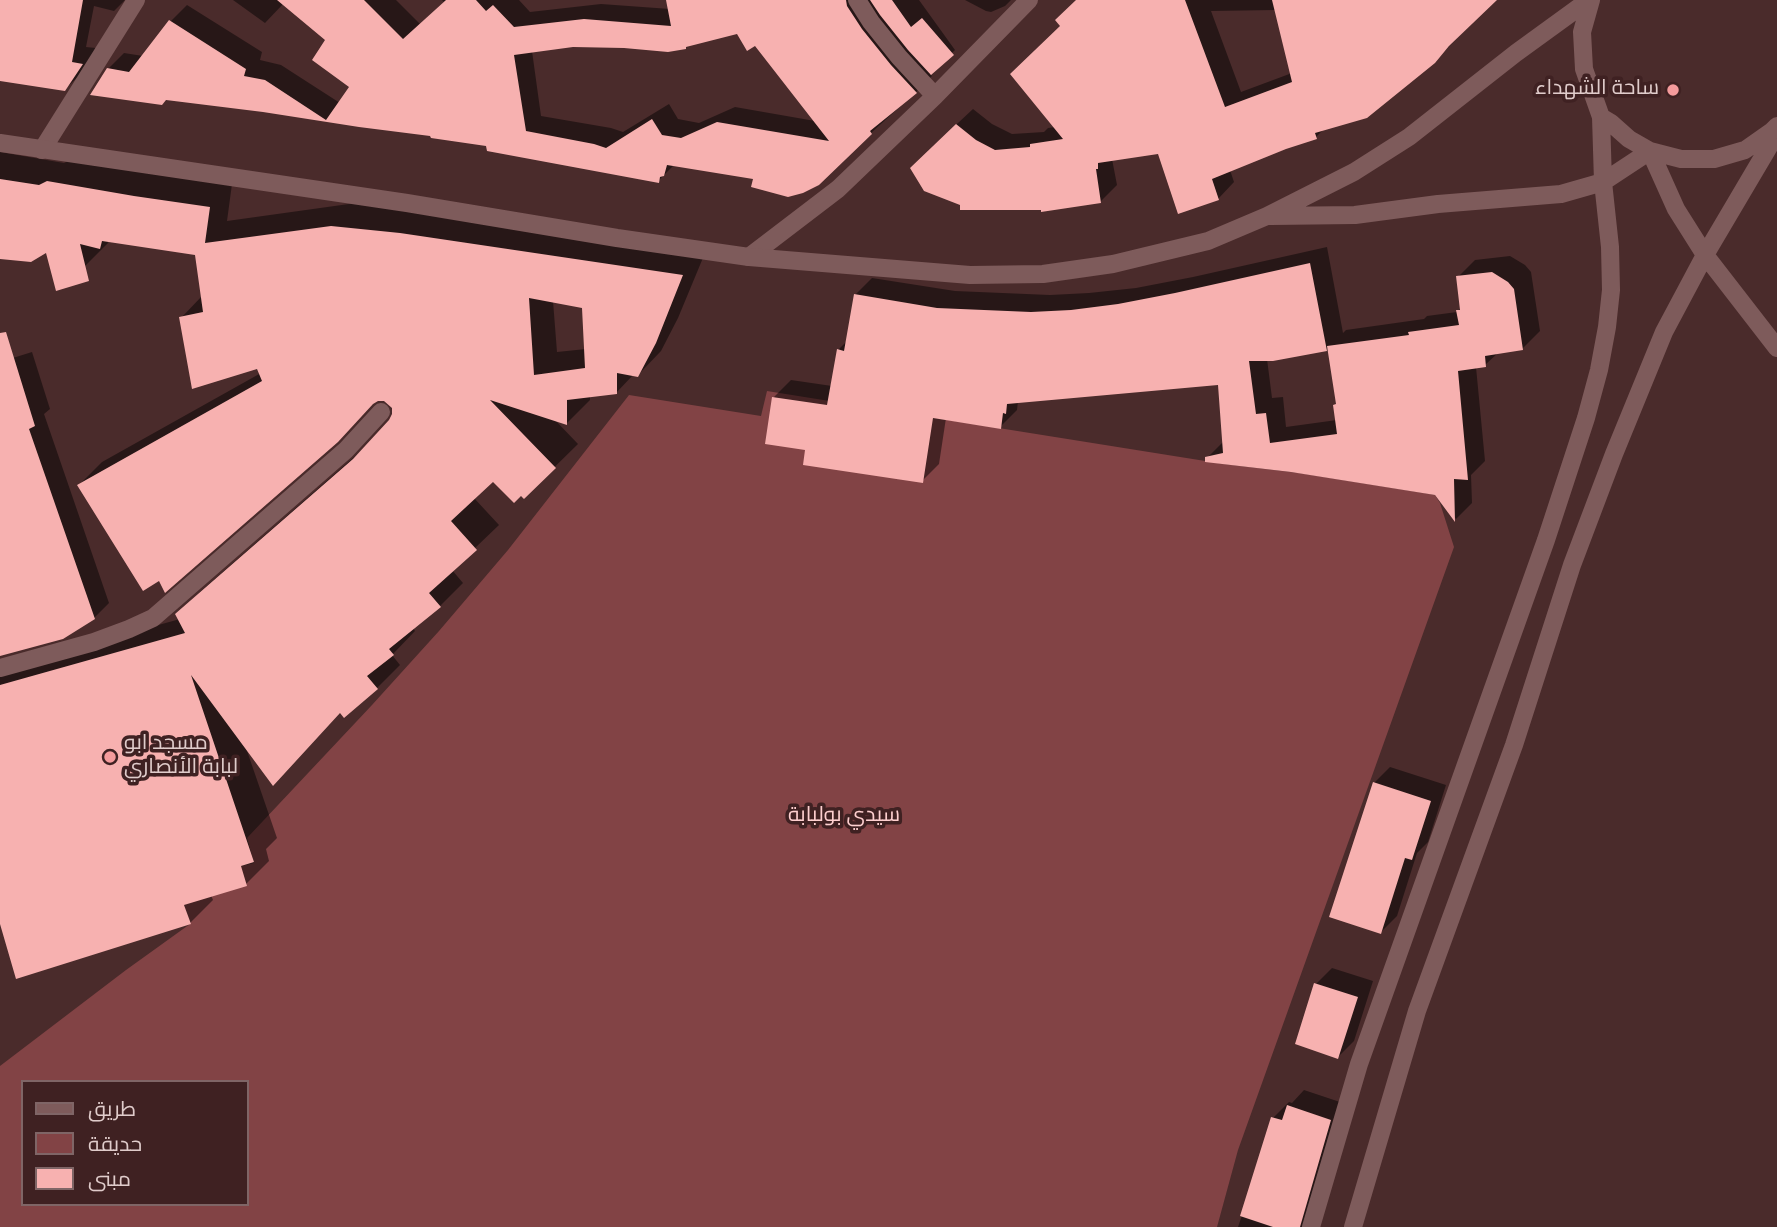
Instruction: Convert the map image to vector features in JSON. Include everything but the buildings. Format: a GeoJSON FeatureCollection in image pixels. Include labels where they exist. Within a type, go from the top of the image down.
{"type":"FeatureCollection","features":[{"type":"Feature","properties":{"kind":"street"},"geometry":{"type":"LineString","coordinates":[[42,150],[136,0]]}},
{"type":"Feature","properties":{"kind":"street"},"geometry":{"type":"LineString","coordinates":[[857,0],[899,57],[935,96]]}},
{"type":"Feature","properties":{"kind":"street"},"geometry":{"type":"LineString","coordinates":[[750,257],[838,189],[935,96],[1029,0]]}},
{"type":"Feature","properties":{"kind":"street"},"geometry":{"type":"LineString","coordinates":[[0,143],[750,257],[970,275],[1043,274],[1113,264],[1208,241],[1267,216],[1353,172],[1409,137],[1516,53],[1590,0]]}},
{"type":"Feature","properties":{"kind":"street"},"geometry":{"type":"LineString","coordinates":[[1311,1227],[1359,1064],[1546,540],[1599,370],[1611,289],[1611,247],[1603,182],[1601,117],[1584,69],[1582,32],[1590,0]]}},
{"type":"Feature","properties":{"kind":"street"},"geometry":{"type":"LineString","coordinates":[[1601,117],[1611,122],[1629,139],[1650,151],[1681,159],[1714,159],[1745,149],[1777,125]]}},
{"type":"Feature","properties":{"kind":"street"},"geometry":{"type":"LineString","coordinates":[[1353,1227],[1417,1011],[1514,745],[1572,565],[1664,332],[1705,255],[1777,134]]}},
{"type":"Feature","properties":{"kind":"street"},"geometry":{"type":"LineString","coordinates":[[1267,216],[1355,215],[1438,204],[1561,194],[1603,182],[1650,151]]}},
{"type":"Feature","properties":{"kind":"street"},"geometry":{"type":"LineString","coordinates":[[1650,151],[1675,209],[1705,255],[1777,348]]}},
{"type":"Feature","properties":{"kind":"street"},"geometry":{"type":"LineString","coordinates":[[0,668],[94,642],[153,618],[346,450],[381,412]]}},
{"type":"Feature","properties":{"kind":"green space","name":"سيدي بولبابة"},"geometry":{"type":"Polygon","coordinates":[[[767,391],[1435,495],[1454,547],[1238,1150],[1217,1227],[0,1227],[0,1066],[190,924],[184,905],[241,866],[254,863],[247,838],[439,631],[508,550],[629,395],[761,416],[767,391]]]}},
{"type":"Feature","properties":{"kind":"place","name":"ساحة الشهداء"},"geometry":{"type":"Point","coordinates":[1673,90]}},
{"type":"Feature","properties":{"kind":"place","name":"مسجد ابو لبابة الأنصاري"},"geometry":{"type":"Point","coordinates":[110,757]}}]}
